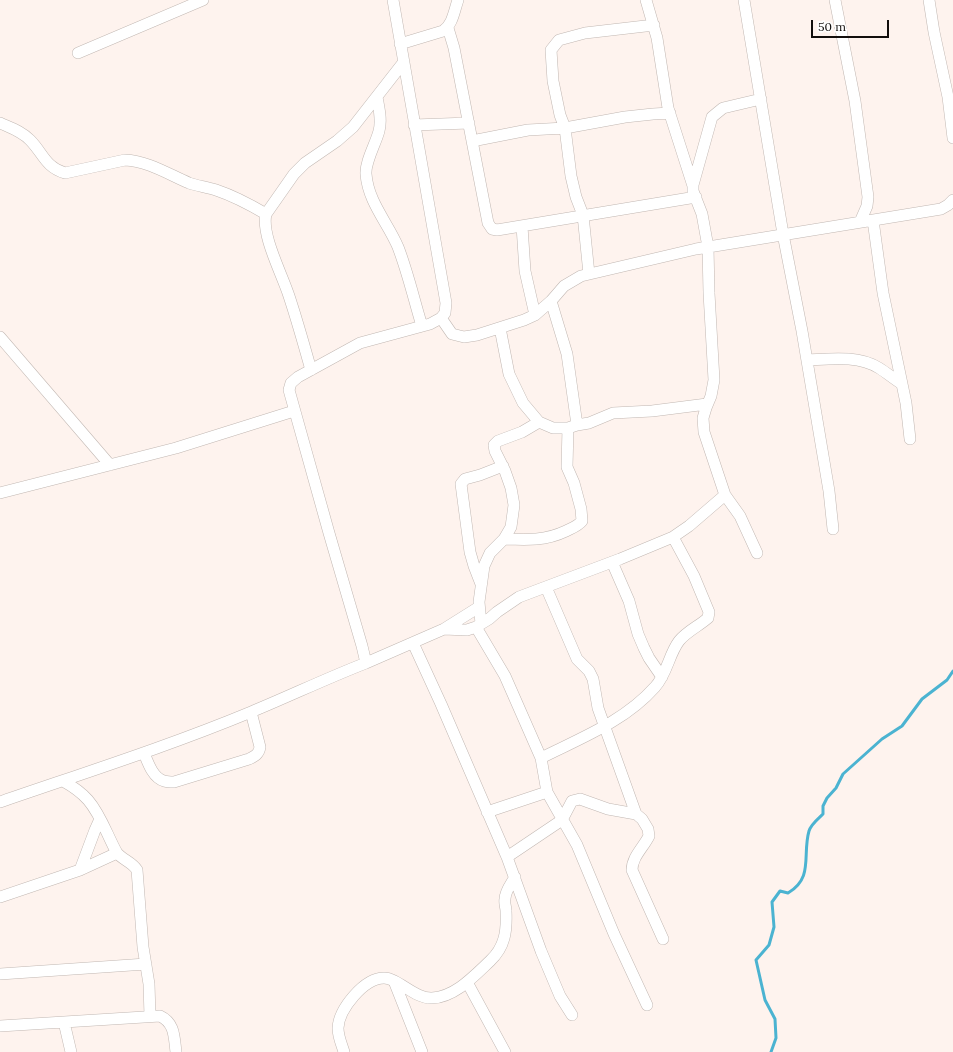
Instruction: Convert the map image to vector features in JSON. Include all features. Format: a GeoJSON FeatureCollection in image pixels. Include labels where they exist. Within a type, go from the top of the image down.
{"type":"FeatureCollection","features":[{"type":"Feature","properties":{"kind":"street"},"geometry":{"type":"LineString","coordinates":[[78,53],[203,0]]}},
{"type":"Feature","properties":{"kind":"street"},"geometry":{"type":"LineString","coordinates":[[366,663],[289,390],[291,383],[298,377],[360,343],[430,324],[441,318],[445,313],[446,303],[392,0]]}},
{"type":"Feature","properties":{"kind":"street"},"geometry":{"type":"LineString","coordinates":[[400,44],[443,31],[448,28],[458,0]]}},
{"type":"Feature","properties":{"kind":"street"},"geometry":{"type":"LineString","coordinates":[[646,0],[658,38],[670,114],[702,214],[708,247],[714,380],[711,396],[703,418],[704,432],[725,495],[740,516],[757,553]]}},
{"type":"Feature","properties":{"kind":"street"},"geometry":{"type":"LineString","coordinates":[[744,0],[783,234],[829,491],[833,529]]}},
{"type":"Feature","properties":{"kind":"street"},"geometry":{"type":"LineString","coordinates":[[836,0],[855,101],[868,197],[867,206],[860,222]]}},
{"type":"Feature","properties":{"kind":"street"},"geometry":{"type":"LineString","coordinates":[[929,0],[934,32],[948,97],[953,138]]}},
{"type":"Feature","properties":{"kind":"street"},"geometry":{"type":"LineString","coordinates":[[589,274],[583,215],[576,197],[571,176],[565,128],[560,115],[553,81],[551,50],[559,40],[585,33],[654,25]]}},
{"type":"Feature","properties":{"kind":"street"},"geometry":{"type":"LineString","coordinates":[[448,28],[454,48],[488,224],[492,229],[497,230],[583,215],[694,191]]}},
{"type":"Feature","properties":{"kind":"street"},"geometry":{"type":"LineString","coordinates":[[311,370],[289,296],[267,235],[264,222],[266,214],[294,174],[305,163],[337,141],[353,127],[403,63]]}},
{"type":"Feature","properties":{"kind":"street"},"geometry":{"type":"LineString","coordinates":[[377,97],[380,120],[379,130],[366,173],[368,187],[381,217],[398,247],[422,326]]}},
{"type":"Feature","properties":{"kind":"street"},"geometry":{"type":"LineString","coordinates":[[694,191],[712,117],[723,108],[761,99]]}},
{"type":"Feature","properties":{"kind":"street"},"geometry":{"type":"LineString","coordinates":[[472,141],[528,130],[565,128],[625,116],[670,114]]}},
{"type":"Feature","properties":{"kind":"street"},"geometry":{"type":"LineString","coordinates":[[0,123],[22,133],[31,141],[51,166],[65,174],[125,160],[134,160],[191,184],[246,201],[266,214]]}},
{"type":"Feature","properties":{"kind":"street"},"geometry":{"type":"LineString","coordinates":[[414,125],[469,123]]}},
{"type":"Feature","properties":{"kind":"street"},"geometry":{"type":"LineString","coordinates":[[441,318],[452,334],[464,337],[477,335],[535,315],[551,301],[564,286],[581,276],[696,249],[941,209],[948,206],[953,200]]}},
{"type":"Feature","properties":{"kind":"street"},"geometry":{"type":"LineString","coordinates":[[873,220],[883,293],[906,403],[910,439]]}},
{"type":"Feature","properties":{"kind":"street"},"geometry":{"type":"LineString","coordinates":[[522,226],[526,272],[535,315]]}},
{"type":"Feature","properties":{"kind":"street"},"geometry":{"type":"LineString","coordinates":[[504,539],[530,540],[554,537],[582,521],[581,509],[574,482],[567,467],[572,427],[567,354],[551,301]]}},
{"type":"Feature","properties":{"kind":"street"},"geometry":{"type":"LineString","coordinates":[[500,328],[509,374],[523,403],[539,422],[553,428],[572,427],[589,423],[613,413],[707,404]]}},
{"type":"Feature","properties":{"kind":"street"},"geometry":{"type":"LineString","coordinates":[[0,337],[110,465]]}},
{"type":"Feature","properties":{"kind":"street"},"geometry":{"type":"LineString","coordinates":[[806,360],[844,359],[863,362],[878,367],[902,384]]}},
{"type":"Feature","properties":{"kind":"street"},"geometry":{"type":"LineString","coordinates":[[0,493],[176,448],[294,411]]}},
{"type":"Feature","properties":{"kind":"street"},"geometry":{"type":"LineString","coordinates":[[539,422],[522,432],[498,441],[494,445],[495,451],[511,488],[514,505],[510,528],[504,539],[488,557],[484,566],[479,602],[478,626],[505,676],[541,758],[547,792],[577,845],[614,934],[647,1005]]}},
{"type":"Feature","properties":{"kind":"street"},"geometry":{"type":"LineString","coordinates":[[481,584],[470,552],[461,484],[465,479],[502,466]]}},
{"type":"Feature","properties":{"kind":"street"},"geometry":{"type":"LineString","coordinates":[[444,629],[467,630],[478,626],[515,600],[673,537],[689,526],[725,495]]}},
{"type":"Feature","properties":{"kind":"street"},"geometry":{"type":"LineString","coordinates":[[541,758],[615,721],[647,695],[662,677],[679,642],[686,634],[708,618],[710,612],[694,576],[673,537]]}},
{"type":"Feature","properties":{"kind":"street"},"geometry":{"type":"LineString","coordinates":[[470,552],[488,557]]}},
{"type":"Feature","properties":{"kind":"street"},"geometry":{"type":"LineString","coordinates":[[612,562],[629,601],[638,634],[648,658],[662,677]]}},
{"type":"Feature","properties":{"kind":"street"},"geometry":{"type":"LineString","coordinates":[[546,587],[577,659],[589,671],[593,679],[598,708],[636,814]]}},
{"type":"Feature","properties":{"kind":"street"},"geometry":{"type":"LineString","coordinates":[[0,802],[144,753],[251,712],[444,629],[479,607]]}},
{"type":"Feature","properties":{"kind":"street"},"geometry":{"type":"LineString","coordinates":[[413,643],[507,857],[541,951],[560,996],[572,1015]]}},
{"type":"Feature","properties":{"kind":"street"},"geometry":{"type":"LineString","coordinates":[[144,753],[156,776],[164,782],[174,782],[249,759],[257,755],[260,751],[251,712]]}},
{"type":"Feature","properties":{"kind":"street"},"geometry":{"type":"LineString","coordinates":[[63,781],[78,790],[88,800],[100,818],[117,853],[137,870],[143,947],[149,984],[150,1016]]}},
{"type":"Feature","properties":{"kind":"street"},"geometry":{"type":"LineString","coordinates":[[487,812],[547,792]]}},
{"type":"Feature","properties":{"kind":"street"},"geometry":{"type":"LineString","coordinates":[[507,857],[562,820],[572,801],[580,799],[608,809],[636,814],[642,819],[648,829],[649,836],[635,858],[632,864],[632,870],[663,939]]}},
{"type":"Feature","properties":{"kind":"street"},"geometry":{"type":"LineString","coordinates":[[80,870],[100,818]]}},
{"type":"Feature","properties":{"kind":"street"},"geometry":{"type":"LineString","coordinates":[[0,898],[80,870],[117,853]]}},
{"type":"Feature","properties":{"kind":"street"},"geometry":{"type":"LineString","coordinates":[[344,1052],[339,1037],[338,1028],[348,1003],[367,983],[385,978],[394,981],[412,992],[430,999],[455,991],[492,960],[501,946],[506,932],[505,898],[508,888],[515,877]]}},
{"type":"Feature","properties":{"kind":"street"},"geometry":{"type":"LineString","coordinates":[[0,974],[146,964]]}},
{"type":"Feature","properties":{"kind":"street"},"geometry":{"type":"LineString","coordinates":[[394,981],[422,1052]]}},
{"type":"Feature","properties":{"kind":"street"},"geometry":{"type":"LineString","coordinates":[[467,982],[505,1052]]}},
{"type":"Feature","properties":{"kind":"street"},"geometry":{"type":"LineString","coordinates":[[0,1026],[160,1016],[168,1020],[172,1028],[176,1052]]}},
{"type":"Feature","properties":{"kind":"street"},"geometry":{"type":"LineString","coordinates":[[64,1022],[71,1052]]}},
{"type":"Feature","properties":{"kind":"waterway"},"geometry":{"type":"LineString","coordinates":[[771,1052],[776,1038],[775,1019],[765,1000],[756,960],[769,945],[774,927],[772,902],[780,891],[788,893],[796,887],[801,880],[806,865],[807,840],[810,828],[823,814],[823,806],[827,798],[836,788],[843,774],[882,739],[902,726],[922,699],[947,680],[953,671]]}}]}
